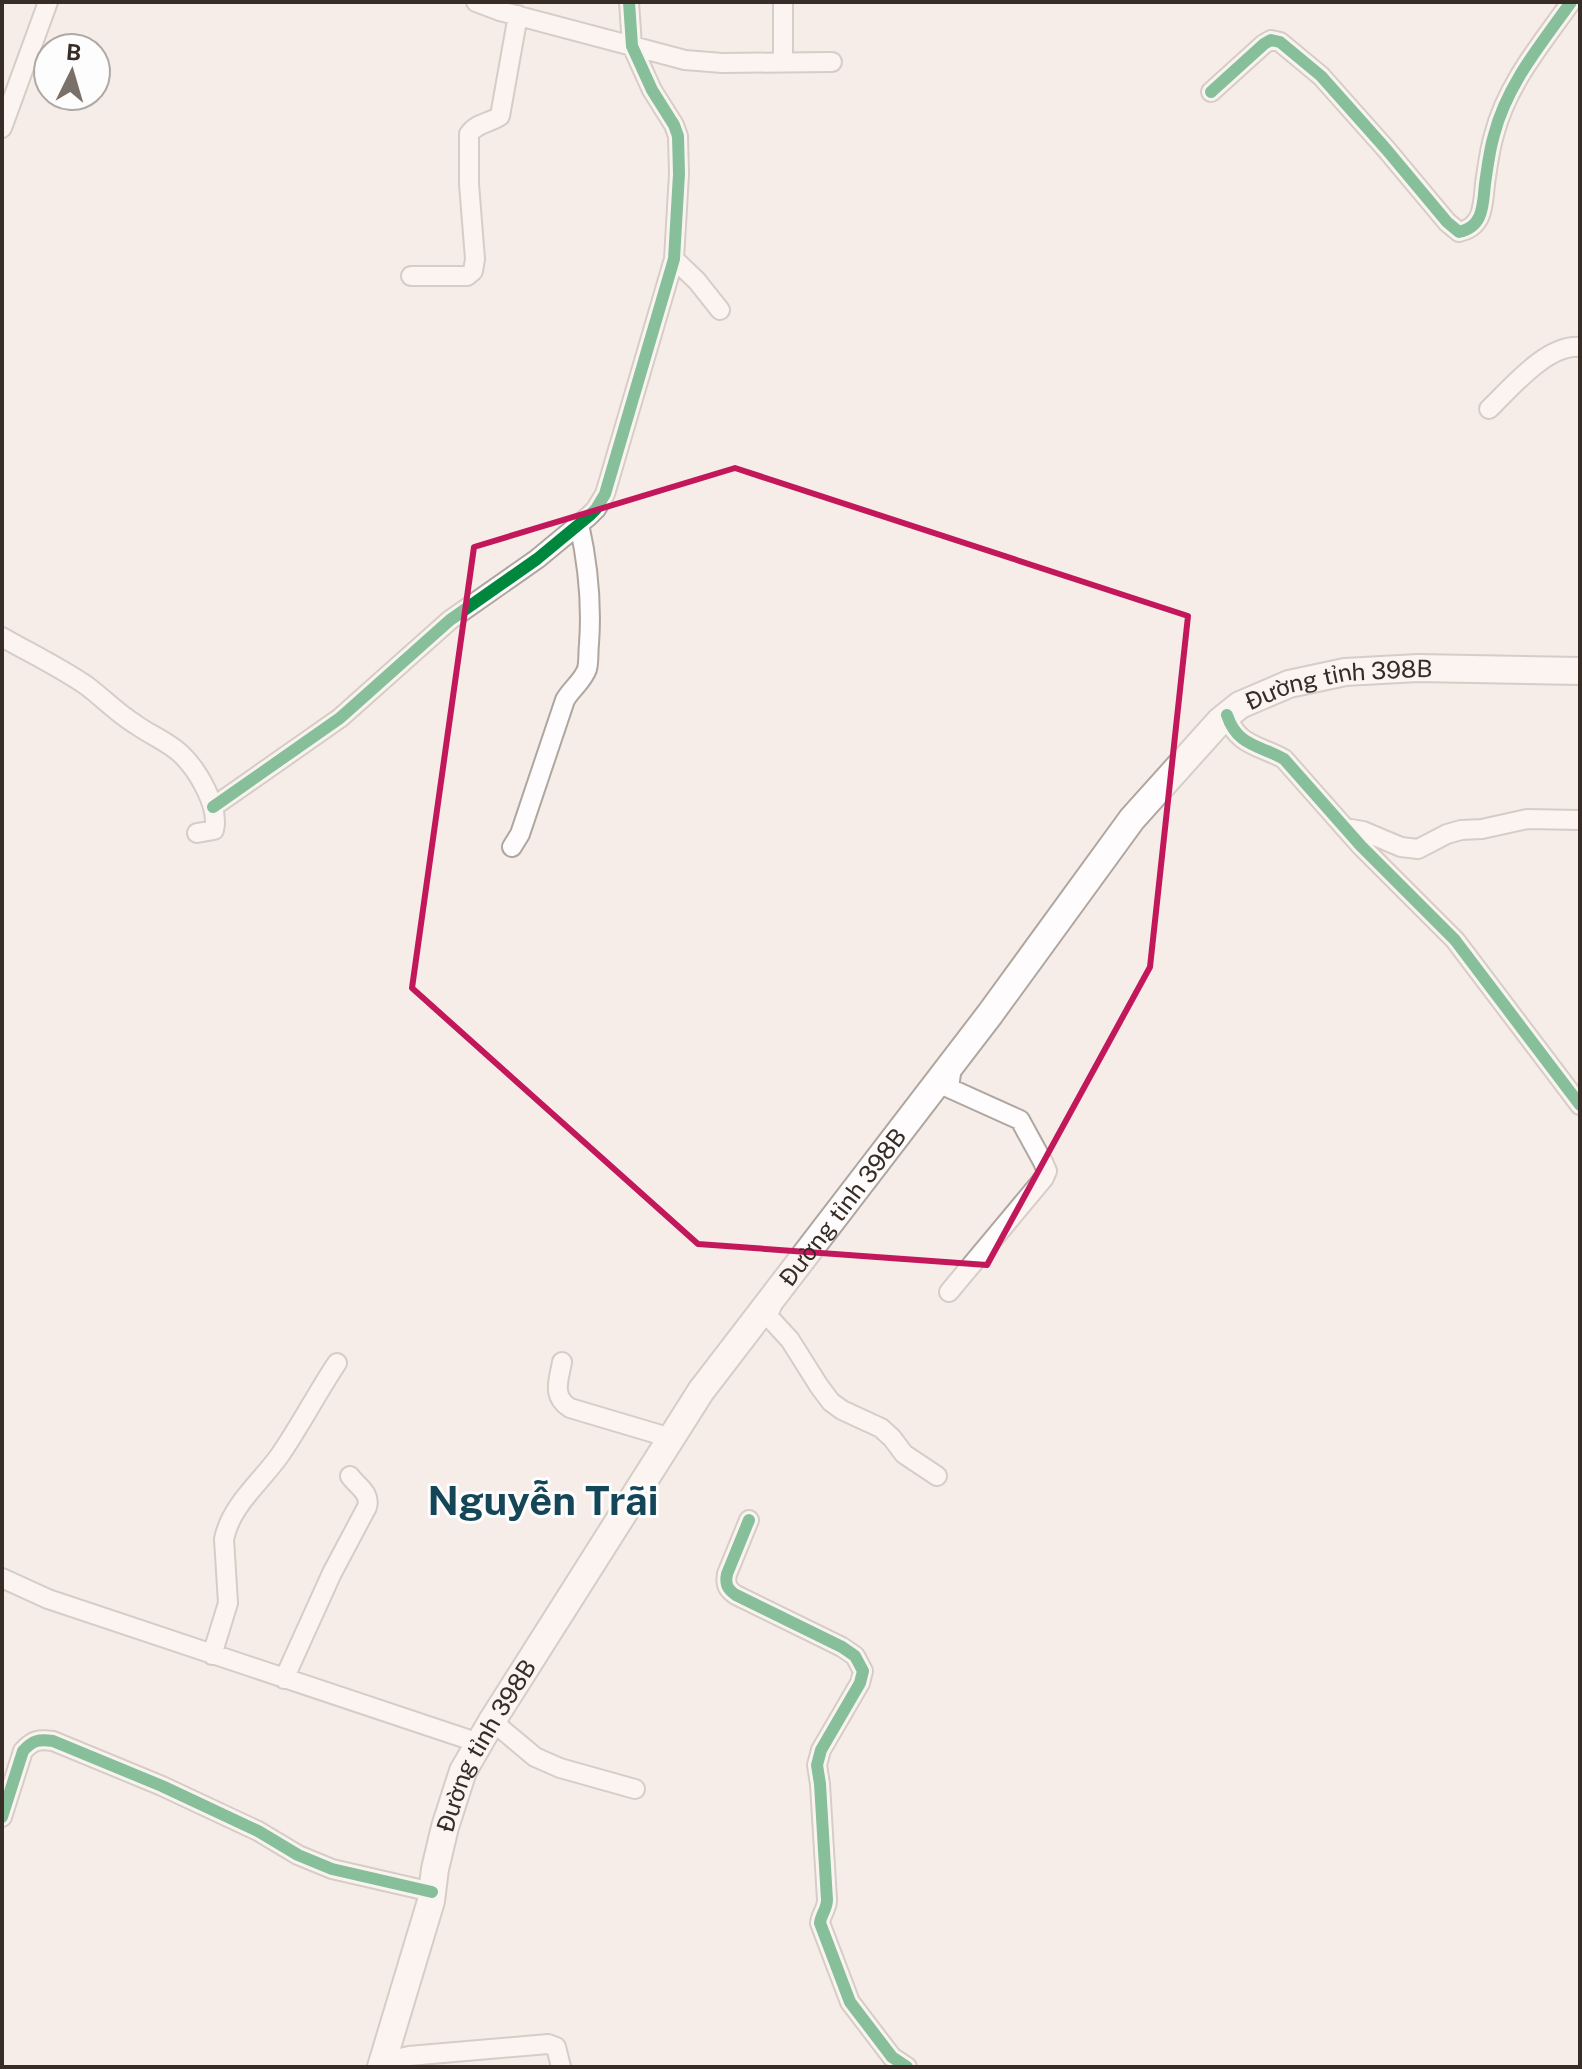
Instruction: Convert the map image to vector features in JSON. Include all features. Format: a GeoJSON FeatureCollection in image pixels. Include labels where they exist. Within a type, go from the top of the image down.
{"type":"FeatureCollection","features":[{"type":"Feature","properties":{"kind":"main road","name":"Đường tỉnh 398B"},"geometry":{"type":"LineString","coordinates":[[382,2065],[431,1901],[445,1827],[463,1771],[485,1732],[701,1391],[952,1063],[1132,819],[1220,721],[1240,705],[1289,684],[1345,672],[1418,668],[1580,671]]}},
{"type":"Feature","properties":{"kind":"street"},"geometry":{"type":"LineString","coordinates":[[2,128],[48,2]]}},
{"type":"Feature","properties":{"kind":"street"},"geometry":{"type":"LineString","coordinates":[[476,2],[685,60],[722,63],[832,62]]}},
{"type":"Feature","properties":{"kind":"street"},"geometry":{"type":"LineString","coordinates":[[213,807],[340,718],[450,620],[537,559],[579,524],[596,509],[605,494],[674,259],[679,174],[678,136],[632,46],[629,2]]}},
{"type":"Feature","properties":{"kind":"street"},"geometry":{"type":"LineString","coordinates":[[783,2],[783,62]]}},
{"type":"Feature","properties":{"kind":"street"},"geometry":{"type":"LineString","coordinates":[[1211,92],[1264,44],[1271,40],[1280,42],[1321,76],[1447,222],[1459,232],[1468,230],[1479,219],[1484,204],[1494,133],[1512,88],[1571,2]]}},
{"type":"Feature","properties":{"kind":"street"},"geometry":{"type":"LineString","coordinates":[[411,276],[467,276],[473,271],[469,134],[473,127],[500,116],[518,15]]}},
{"type":"Feature","properties":{"kind":"street"},"geometry":{"type":"LineString","coordinates":[[674,259],[720,310]]}},
{"type":"Feature","properties":{"kind":"street"},"geometry":{"type":"LineString","coordinates":[[1489,409],[1539,362],[1561,350],[1580,347]]}},
{"type":"Feature","properties":{"kind":"street"},"geometry":{"type":"LineString","coordinates":[[512,847],[520,834],[565,700],[588,666],[591,616],[586,554],[579,524]]}},
{"type":"Feature","properties":{"kind":"street"},"geometry":{"type":"LineString","coordinates":[[2,637],[86,686],[136,726],[161,738],[182,755],[202,781],[216,822],[214,830],[197,833]]}},
{"type":"Feature","properties":{"kind":"street"},"geometry":{"type":"LineString","coordinates":[[1227,715],[1233,731],[1248,744],[1284,759],[1361,846],[1455,940],[1580,1105]]}},
{"type":"Feature","properties":{"kind":"street"},"geometry":{"type":"LineString","coordinates":[[1345,828],[1363,831],[1401,847],[1418,849],[1461,830],[1482,829],[1527,819],[1580,820]]}},
{"type":"Feature","properties":{"kind":"street"},"geometry":{"type":"LineString","coordinates":[[949,1292],[1047,1171],[1020,1120],[949,1088],[952,1063]]}},
{"type":"Feature","properties":{"kind":"street"},"geometry":{"type":"LineString","coordinates":[[776,1294],[768,1316],[790,1340],[831,1402],[881,1428],[904,1454],[937,1476]]}},
{"type":"Feature","properties":{"kind":"street"},"geometry":{"type":"LineString","coordinates":[[562,1362],[558,1385],[560,1402],[570,1408],[671,1438]]}},
{"type":"Feature","properties":{"kind":"street"},"geometry":{"type":"LineString","coordinates":[[212,1655],[228,1603],[226,1528],[241,1503],[280,1455],[337,1363]]}},
{"type":"Feature","properties":{"kind":"street"},"geometry":{"type":"LineString","coordinates":[[284,1679],[369,1501],[350,1476]]}},
{"type":"Feature","properties":{"kind":"street"},"geometry":{"type":"LineString","coordinates":[[749,1520],[727,1574],[728,1589],[842,1647],[855,1656],[863,1671],[860,1683],[821,1750],[817,1765],[827,1900],[820,1923],[850,2002],[892,2057],[907,2067]]}},
{"type":"Feature","properties":{"kind":"street"},"geometry":{"type":"LineString","coordinates":[[2,1578],[48,1599],[212,1655],[284,1679],[485,1732],[560,1768],[635,1789]]}},
{"type":"Feature","properties":{"kind":"street"},"geometry":{"type":"LineString","coordinates":[[2,1817],[23,1751],[39,1739],[53,1741],[162,1786],[332,1869],[432,1892]]}},
{"type":"Feature","properties":{"kind":"street"},"geometry":{"type":"LineString","coordinates":[[382,2065],[409,2056],[548,2044],[556,2047],[561,2067]]}},
{"type":"Feature","properties":{"kind":"highlighted area"},"geometry":{"type":"Polygon","coordinates":[[[735,468],[1188,616],[1150,967],[987,1265],[698,1244],[412,988],[474,547],[735,468]]]}},
{"type":"Feature","properties":{"kind":"cycle path"},"geometry":{"type":"LineString","coordinates":[[213,807],[340,718],[450,620],[537,559],[589,516],[605,494],[674,259],[679,174],[678,136],[632,46],[629,2]]}},
{"type":"Feature","properties":{"kind":"cycle path"},"geometry":{"type":"LineString","coordinates":[[1211,92],[1264,44],[1271,40],[1280,42],[1321,76],[1459,232],[1474,224],[1482,210],[1491,145],[1507,98],[1526,65],[1571,2]]}},
{"type":"Feature","properties":{"kind":"cycle path"},"geometry":{"type":"LineString","coordinates":[[1227,715],[1243,739],[1284,759],[1361,846],[1455,940],[1580,1105]]}},
{"type":"Feature","properties":{"kind":"cycle path"},"geometry":{"type":"LineString","coordinates":[[749,1520],[727,1574],[729,1588],[736,1595],[842,1647],[855,1656],[863,1671],[860,1683],[821,1750],[817,1765],[827,1900],[820,1923],[850,2002],[892,2057],[907,2067]]}},
{"type":"Feature","properties":{"kind":"cycle path"},"geometry":{"type":"LineString","coordinates":[[2,1817],[23,1751],[36,1741],[53,1741],[162,1786],[332,1869],[432,1892]]}},
{"type":"Feature","properties":{"kind":"district","name":"Nguyễn Trãi"},"geometry":{"type":"Point","coordinates":[543,1500]}}]}
